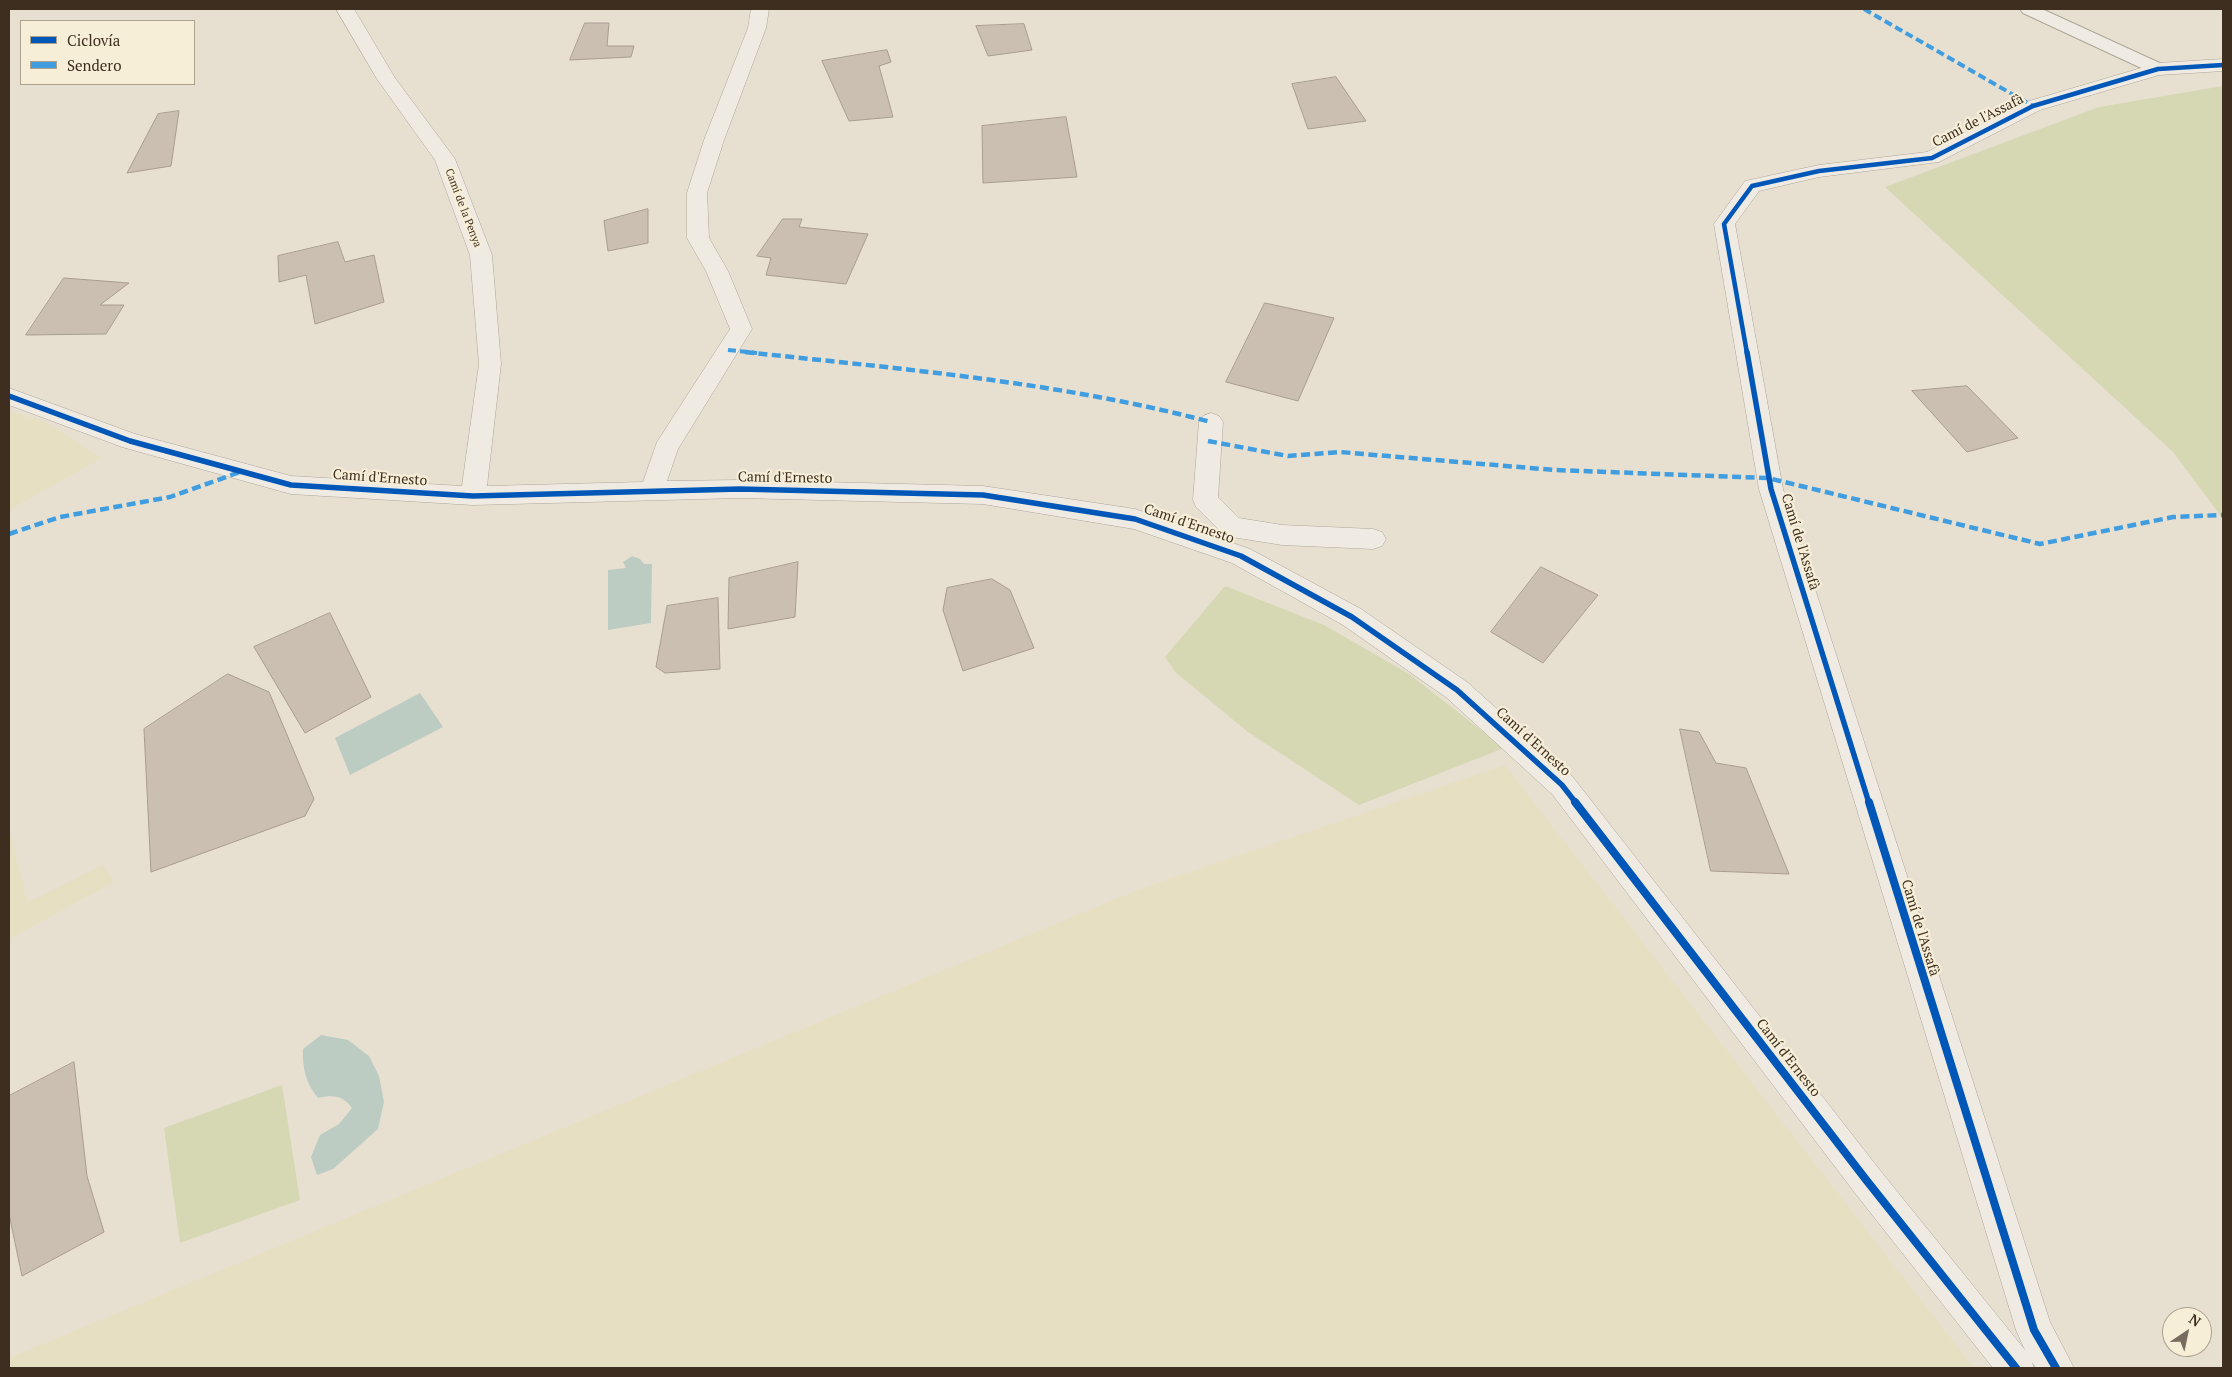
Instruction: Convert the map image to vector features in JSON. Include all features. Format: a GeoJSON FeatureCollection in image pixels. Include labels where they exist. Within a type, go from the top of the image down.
{"type":"FeatureCollection","features":[{"type":"Feature","properties":{"kind":"street","name":"Camí de la Penya"},"geometry":{"type":"LineString","coordinates":[[345,9],[386,78],[445,159],[481,255],[490,364],[474,496]]}},
{"type":"Feature","properties":{"kind":"street"},"geometry":{"type":"LineString","coordinates":[[652,491],[666,448],[741,329],[717,271],[698,238],[697,193],[714,140],[757,28],[760,9]]}},
{"type":"Feature","properties":{"kind":"street","name":"Camí de l'Assafà"},"geometry":{"type":"LineString","coordinates":[[2056,1368],[2034,1330],[1770,489],[1724,224],[1752,186],[1819,171],[1932,158],[2033,106],[2158,69],[2223,64]]}},
{"type":"Feature","properties":{"kind":"street","name":"Camí d'Ernesto"},"geometry":{"type":"LineString","coordinates":[[9,396],[130,441],[292,485],[474,496],[740,489],[983,495],[1135,519],[1241,556],[1352,617],[1457,690],[1562,785],[1849,1158],[2016,1368]]}},
{"type":"Feature","properties":{"kind":"street"},"geometry":{"type":"LineString","coordinates":[[1210,422],[1205,500],[1232,527]]}},
{"type":"Feature","properties":{"kind":"street"},"geometry":{"type":"LineString","coordinates":[[1154,525],[1232,527],[1282,535],[1373,539]]}},
{"type":"Feature","properties":{"kind":"lane"},"geometry":{"type":"LineString","coordinates":[[2029,9],[2158,69]]}},
{"type":"Feature","properties":{"kind":"shaded area"},"geometry":{"type":"Polygon","coordinates":[[[9,411],[45,422],[102,458],[9,510],[9,411]]]}},
{"type":"Feature","properties":{"kind":"shaded area"},"geometry":{"type":"Polygon","coordinates":[[[632,556],[640,559],[644,564],[652,564],[651,623],[608,630],[608,570],[626,568],[623,562],[632,556]]]}},
{"type":"Feature","properties":{"kind":"shaded area"},"geometry":{"type":"Polygon","coordinates":[[[420,693],[443,727],[350,775],[335,738],[420,693]]]}},
{"type":"Feature","properties":{"kind":"shaded area"},"geometry":{"type":"Polygon","coordinates":[[[1505,765],[1974,1368],[9,1368],[9,1358],[1137,890],[1505,765]]]}},
{"type":"Feature","properties":{"kind":"shaded area"},"geometry":{"type":"Polygon","coordinates":[[[9,829],[28,902],[103,865],[114,882],[9,939],[9,829]]]}},
{"type":"Feature","properties":{"kind":"shaded area"},"geometry":{"type":"Polygon","coordinates":[[[321,1035],[348,1040],[369,1056],[379,1076],[384,1102],[378,1129],[333,1169],[317,1175],[311,1157],[320,1135],[339,1124],[352,1108],[341,1098],[328,1096],[318,1098],[308,1081],[304,1069],[303,1049],[321,1035]]]}},
{"type":"Feature","properties":{"kind":"green space"},"geometry":{"type":"Polygon","coordinates":[[[2223,86],[2223,519],[2173,452],[1885,187],[2099,107],[2223,86]]]}},
{"type":"Feature","properties":{"kind":"green space"},"geometry":{"type":"Polygon","coordinates":[[[1225,586],[1324,625],[1409,674],[1504,748],[1359,805],[1248,732],[1175,672],[1165,657],[1225,586]]]}},
{"type":"Feature","properties":{"kind":"green space"},"geometry":{"type":"Polygon","coordinates":[[[282,1085],[300,1200],[180,1243],[164,1128],[282,1085]]]}},
{"type":"Feature","properties":{"kind":"building"},"geometry":{"type":"Polygon","coordinates":[[[585,23],[609,23],[607,46],[634,46],[631,57],[570,60],[585,23]]]}},
{"type":"Feature","properties":{"kind":"building"},"geometry":{"type":"Polygon","coordinates":[[[1024,24],[1032,50],[988,56],[976,26],[1024,24]]]}},
{"type":"Feature","properties":{"kind":"building"},"geometry":{"type":"Polygon","coordinates":[[[887,50],[891,62],[879,66],[893,117],[849,121],[822,61],[887,50]]]}},
{"type":"Feature","properties":{"kind":"building"},"geometry":{"type":"Polygon","coordinates":[[[1336,77],[1366,121],[1308,129],[1292,84],[1336,77]]]}},
{"type":"Feature","properties":{"kind":"building"},"geometry":{"type":"Polygon","coordinates":[[[179,111],[171,166],[127,173],[158,114],[179,111]]]}},
{"type":"Feature","properties":{"kind":"building"},"geometry":{"type":"Polygon","coordinates":[[[1066,117],[1077,177],[983,183],[982,126],[1066,117]]]}},
{"type":"Feature","properties":{"kind":"building"},"geometry":{"type":"Polygon","coordinates":[[[648,209],[648,243],[608,251],[604,221],[648,209]]]}},
{"type":"Feature","properties":{"kind":"building"},"geometry":{"type":"Polygon","coordinates":[[[783,219],[802,219],[799,227],[868,234],[846,284],[766,275],[771,258],[757,256],[783,219]]]}},
{"type":"Feature","properties":{"kind":"building"},"geometry":{"type":"Polygon","coordinates":[[[338,242],[345,262],[374,255],[384,302],[315,324],[306,275],[279,282],[278,256],[338,242]]]}},
{"type":"Feature","properties":{"kind":"building"},"geometry":{"type":"Polygon","coordinates":[[[64,278],[129,283],[100,305],[124,305],[106,334],[26,335],[64,278]]]}},
{"type":"Feature","properties":{"kind":"building"},"geometry":{"type":"Polygon","coordinates":[[[1265,303],[1334,318],[1298,401],[1226,382],[1265,303]]]}},
{"type":"Feature","properties":{"kind":"building"},"geometry":{"type":"Polygon","coordinates":[[[1967,386],[2018,438],[1967,452],[1912,391],[1967,386]]]}},
{"type":"Feature","properties":{"kind":"building"},"geometry":{"type":"Polygon","coordinates":[[[798,562],[795,617],[728,629],[729,578],[798,562]]]}},
{"type":"Feature","properties":{"kind":"building"},"geometry":{"type":"Polygon","coordinates":[[[1541,567],[1598,595],[1543,663],[1491,632],[1541,567]]]}},
{"type":"Feature","properties":{"kind":"building"},"geometry":{"type":"Polygon","coordinates":[[[992,579],[1010,590],[1034,648],[963,671],[943,610],[947,588],[992,579]]]}},
{"type":"Feature","properties":{"kind":"building"},"geometry":{"type":"Polygon","coordinates":[[[718,598],[720,669],[665,673],[656,667],[667,606],[718,598]]]}},
{"type":"Feature","properties":{"kind":"building"},"geometry":{"type":"Polygon","coordinates":[[[330,613],[371,697],[305,733],[254,647],[330,613]]]}},
{"type":"Feature","properties":{"kind":"building"},"geometry":{"type":"Polygon","coordinates":[[[228,674],[269,692],[314,799],[305,816],[151,872],[144,729],[228,674]]]}},
{"type":"Feature","properties":{"kind":"building"},"geometry":{"type":"Polygon","coordinates":[[[1680,729],[1699,732],[1716,763],[1746,768],[1789,874],[1711,871],[1680,729]]]}},
{"type":"Feature","properties":{"kind":"building"},"geometry":{"type":"Polygon","coordinates":[[[74,1062],[87,1176],[104,1232],[22,1276],[9,1214],[9,1096],[74,1062]]]}},
{"type":"Feature","properties":{"kind":"marked path"},"geometry":{"type":"LineString","coordinates":[[1864,9],[2033,106]]}},
{"type":"Feature","properties":{"kind":"marked path"},"geometry":{"type":"LineString","coordinates":[[728,350],[950,374],[1143,404],[1211,422]]}},
{"type":"Feature","properties":{"kind":"marked path"},"geometry":{"type":"LineString","coordinates":[[1208,441],[1288,456],[1340,452],[1554,470],[1768,478],[2040,544],[2173,517],[2223,515]]}},
{"type":"Feature","properties":{"kind":"marked path"},"geometry":{"type":"LineString","coordinates":[[9,534],[60,517],[170,497],[240,472]]}},
{"type":"Feature","properties":{"kind":"cycle path"},"geometry":{"type":"LineString","coordinates":[[2056,1368],[2034,1330],[1771,489],[1724,224],[1752,186],[1819,171],[1932,158],[2033,106],[2158,69],[2223,65]]}},
{"type":"Feature","properties":{"kind":"cycle path"},"geometry":{"type":"LineString","coordinates":[[9,396],[130,441],[291,485],[473,496],[740,489],[983,495],[1135,519],[1241,556],[1352,617],[1457,690],[1562,785],[1867,1181],[2016,1368]]}}]}
